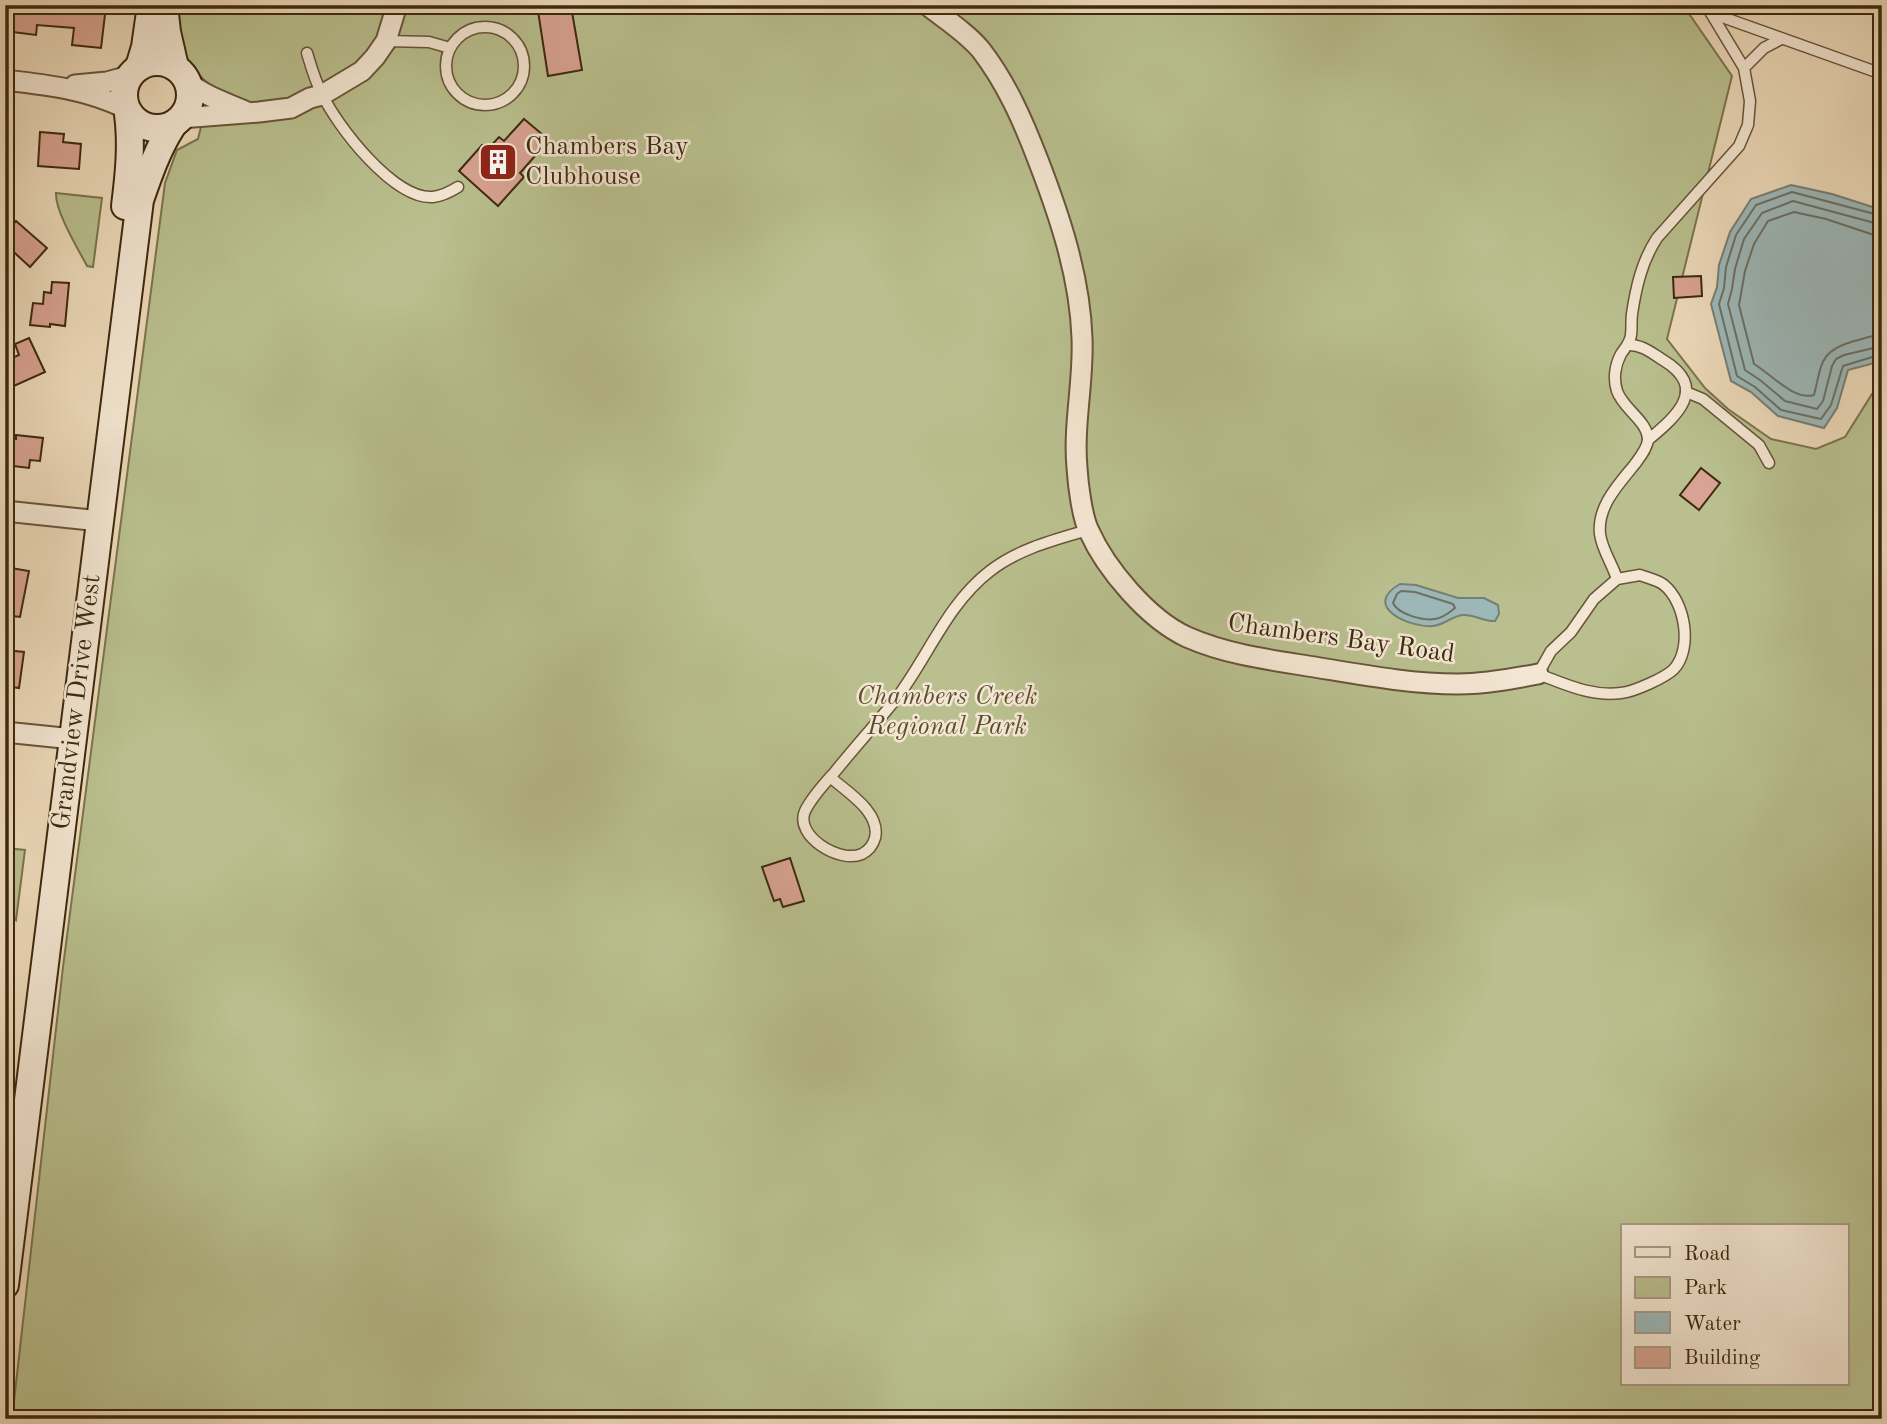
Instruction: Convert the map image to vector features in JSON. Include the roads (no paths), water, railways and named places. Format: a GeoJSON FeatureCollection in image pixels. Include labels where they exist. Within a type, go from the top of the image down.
{"type":"FeatureCollection","features":[{"type":"Feature","properties":{"kind":"street"},"geometry":{"type":"LineString","coordinates":[[127,111],[123,93],[145,47],[151,5]]}},
{"type":"Feature","properties":{"kind":"street"},"geometry":{"type":"LineString","coordinates":[[5,80],[60,86],[97,95],[127,111],[137,123],[148,128],[163,129],[186,112],[191,97],[167,32],[164,5]]}},
{"type":"Feature","properties":{"kind":"street"},"geometry":{"type":"LineString","coordinates":[[177,121],[291,108],[322,95],[362,71],[386,41],[397,5]]}},
{"type":"Feature","properties":{"kind":"street","name":"Chambers Bay Road"},"geometry":{"type":"LineString","coordinates":[[927,5],[979,48],[995,71],[1013,100],[1054,202],[1079,294],[1083,339],[1076,420],[1077,468],[1088,530],[1105,559],[1132,595],[1184,636],[1212,647],[1274,661],[1458,684],[1500,681],[1538,674]]}},
{"type":"Feature","properties":{"kind":"street"},"geometry":{"type":"LineString","coordinates":[[60,86],[107,82],[153,62],[166,63],[200,93],[216,97],[248,112]]}},
{"type":"Feature","properties":{"kind":"street","name":"Grandview Drive West"},"geometry":{"type":"LineString","coordinates":[[5,1285],[9,1169],[93,521],[131,168],[127,111]]}},
{"type":"Feature","properties":{"kind":"street","name":"Grandview Drive West"},"geometry":{"type":"LineString","coordinates":[[93,521],[140,200],[159,149],[177,121]]}},
{"type":"Feature","properties":{"kind":"street"},"geometry":{"type":"LineString","coordinates":[[5,511],[93,521]]}},
{"type":"Feature","properties":{"kind":"street"},"geometry":{"type":"LineString","coordinates":[[5,732],[66,739]]}},
{"type":"Feature","properties":{"kind":"lane"},"geometry":{"type":"LineString","coordinates":[[1709,9],[1781,39],[1882,74]]}},
{"type":"Feature","properties":{"kind":"lane"},"geometry":{"type":"LineString","coordinates":[[1648,440],[1644,428],[1624,405],[1616,386],[1617,363],[1628,345],[1641,269],[1649,249],[1667,224],[1739,146],[1748,125],[1750,101],[1744,68],[1709,9]]}},
{"type":"Feature","properties":{"kind":"lane"},"geometry":{"type":"LineString","coordinates":[[493,27],[505,32],[521,51],[523,77],[508,97],[496,103],[483,105],[471,102],[459,96],[446,73],[450,48],[458,37],[468,30],[493,27]]}},
{"type":"Feature","properties":{"kind":"lane"},"geometry":{"type":"LineString","coordinates":[[1744,68],[1764,48],[1781,39]]}},
{"type":"Feature","properties":{"kind":"lane"},"geometry":{"type":"LineString","coordinates":[[386,41],[429,41],[450,48]]}},
{"type":"Feature","properties":{"kind":"lane"},"geometry":{"type":"LineString","coordinates":[[307,53],[322,95],[357,145],[390,180],[414,194],[432,197],[447,194],[458,187]]}},
{"type":"Feature","properties":{"kind":"lane"},"geometry":{"type":"LineString","coordinates":[[1617,579],[1604,549],[1600,523],[1607,500],[1643,454],[1648,440],[1679,411],[1686,392],[1686,383],[1676,369],[1637,344],[1628,345]]}},
{"type":"Feature","properties":{"kind":"lane"},"geometry":{"type":"LineString","coordinates":[[1686,392],[1703,399],[1759,445],[1769,463]]}},
{"type":"Feature","properties":{"kind":"lane"},"geometry":{"type":"LineString","coordinates":[[830,777],[859,802],[874,821],[873,843],[858,856],[835,854],[807,833],[803,818],[805,811],[830,777],[910,680],[959,601],[974,585],[991,570],[1028,549],[1088,530]]}},
{"type":"Feature","properties":{"kind":"lane"},"geometry":{"type":"LineString","coordinates":[[1640,575],[1664,585],[1679,604],[1685,638],[1682,654],[1674,669],[1658,679],[1622,693],[1605,694],[1580,691],[1538,674],[1551,651],[1571,632],[1594,599],[1617,579],[1640,575]]}},
{"type":"Feature","properties":{"kind":"water"},"geometry":{"type":"Polygon","coordinates":[[[1791,185],[1832,194],[1882,210],[1882,361],[1848,370],[1837,408],[1824,428],[1778,416],[1751,392],[1731,381],[1711,304],[1717,287],[1719,265],[1730,232],[1751,199],[1791,185]]]}},
{"type":"Feature","properties":{"kind":"water"},"geometry":{"type":"Polygon","coordinates":[[[1400,584],[1416,585],[1458,598],[1484,598],[1498,605],[1499,614],[1495,621],[1463,615],[1433,626],[1412,623],[1393,614],[1387,607],[1385,600],[1389,592],[1400,584]]]}},
{"type":"Feature","properties":{"kind":"place","name":"Chambers Bay Clubhouse"},"geometry":{"type":"Point","coordinates":[498,162]}},
{"type":"Feature","properties":{"kind":"park label","name":"Chambers Creek Regional Park"},"geometry":{"type":"Point","coordinates":[947,712]}}]}
